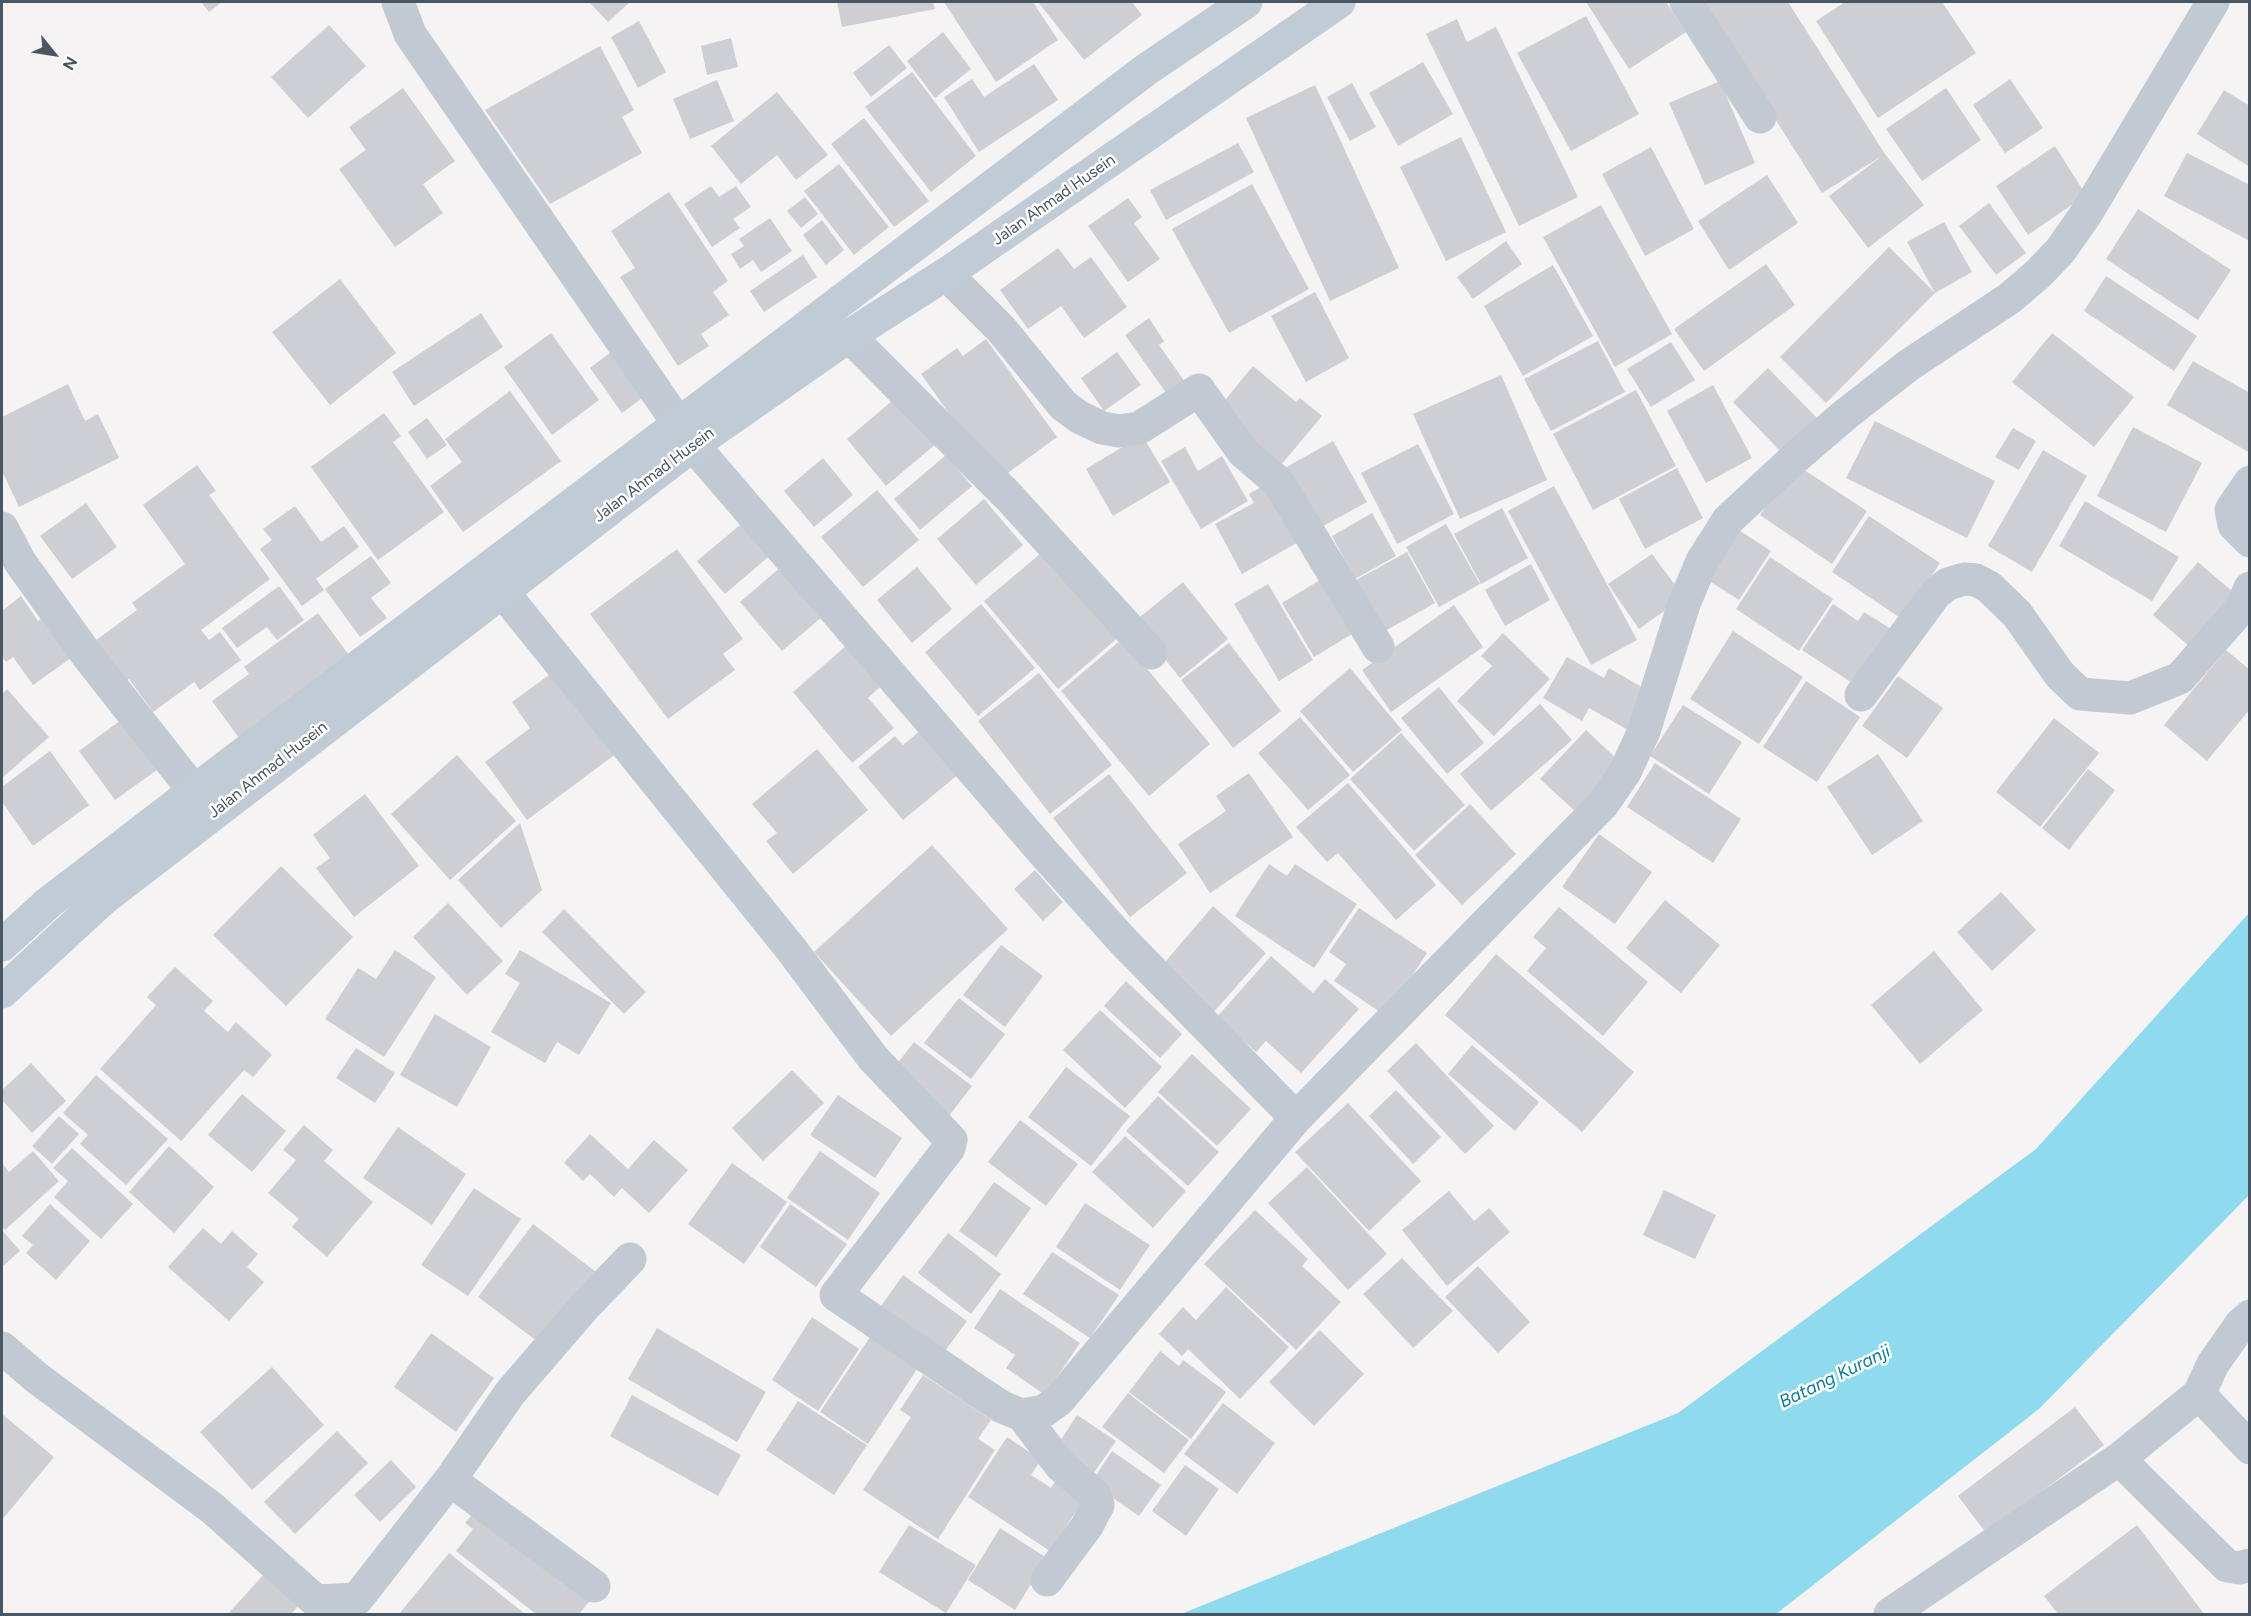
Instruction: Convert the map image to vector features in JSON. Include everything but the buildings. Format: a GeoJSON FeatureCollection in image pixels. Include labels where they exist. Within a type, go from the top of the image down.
{"type":"FeatureCollection","features":[{"type":"Feature","properties":{"kind":"main road","name":"Jalan Ahmad Husein"},"geometry":{"type":"LineString","coordinates":[[2,992],[102,900],[502,591],[686,435],[1147,69],[1246,2]]}},
{"type":"Feature","properties":{"kind":"main road","name":"Jalan Ahmad Husein"},"geometry":{"type":"LineString","coordinates":[[2,945],[48,903],[194,791],[686,435],[946,274],[1339,2]]}},
{"type":"Feature","properties":{"kind":"street"},"geometry":{"type":"LineString","coordinates":[[398,2],[410,34],[686,435],[1107,923],[1296,1118]]}},
{"type":"Feature","properties":{"kind":"street"},"geometry":{"type":"LineString","coordinates":[[1686,2],[1760,117]]}},
{"type":"Feature","properties":{"kind":"street"},"geometry":{"type":"LineString","coordinates":[[1022,1415],[1044,1412],[1059,1400],[1296,1118],[1603,804],[1624,772],[1644,731],[1684,604],[1702,561],[1728,520],[1846,414],[1909,365],[2010,298],[2046,266],[2060,251],[2086,214],[2213,2]]}},
{"type":"Feature","properties":{"kind":"street"},"geometry":{"type":"LineString","coordinates":[[946,274],[1001,329],[1063,405],[1079,417],[1102,428],[1119,431],[1139,428],[1199,390],[1243,452],[1283,489],[1378,647]]}},
{"type":"Feature","properties":{"kind":"street"},"geometry":{"type":"LineString","coordinates":[[849,336],[1009,497],[1151,653]]}},
{"type":"Feature","properties":{"kind":"street"},"geometry":{"type":"LineString","coordinates":[[2250,482],[2231,510],[2234,525],[2250,541]]}},
{"type":"Feature","properties":{"kind":"street"},"geometry":{"type":"LineString","coordinates":[[2,528],[20,562],[87,655],[194,791]]}},
{"type":"Feature","properties":{"kind":"street"},"geometry":{"type":"LineString","coordinates":[[1861,695],[1936,593],[1948,584],[1964,579],[1976,580],[1989,587],[2017,614],[2060,675],[2079,694],[2130,698],[2180,678],[2242,607],[2250,588]]}},
{"type":"Feature","properties":{"kind":"street"},"geometry":{"type":"LineString","coordinates":[[502,591],[791,949],[873,1058],[951,1140],[949,1148],[836,1295],[993,1402],[1022,1415],[1055,1459],[1095,1495],[1098,1505],[1088,1526],[1047,1580]]}},
{"type":"Feature","properties":{"kind":"street"},"geometry":{"type":"LineString","coordinates":[[2,1348],[37,1378],[212,1508],[316,1601],[357,1599],[450,1480],[510,1393],[585,1306],[630,1259]]}},
{"type":"Feature","properties":{"kind":"street"},"geometry":{"type":"LineString","coordinates":[[1890,1614],[2119,1459],[2199,1394],[2213,1364],[2241,1324],[2250,1316]]}},
{"type":"Feature","properties":{"kind":"street"},"geometry":{"type":"LineString","coordinates":[[2199,1394],[2250,1449]]}},
{"type":"Feature","properties":{"kind":"street"},"geometry":{"type":"LineString","coordinates":[[2119,1459],[2227,1566],[2240,1569],[2250,1565]]}},
{"type":"Feature","properties":{"kind":"street"},"geometry":{"type":"LineString","coordinates":[[450,1480],[594,1586]]}},
{"type":"Feature","properties":{"kind":"water","name":"Batang Kuranji"},"geometry":{"type":"Polygon","coordinates":[[[2249,913],[2249,1195],[2039,1409],[1776,1614],[1181,1614],[1678,1413],[2036,1149],[2249,913]]]}}]}
